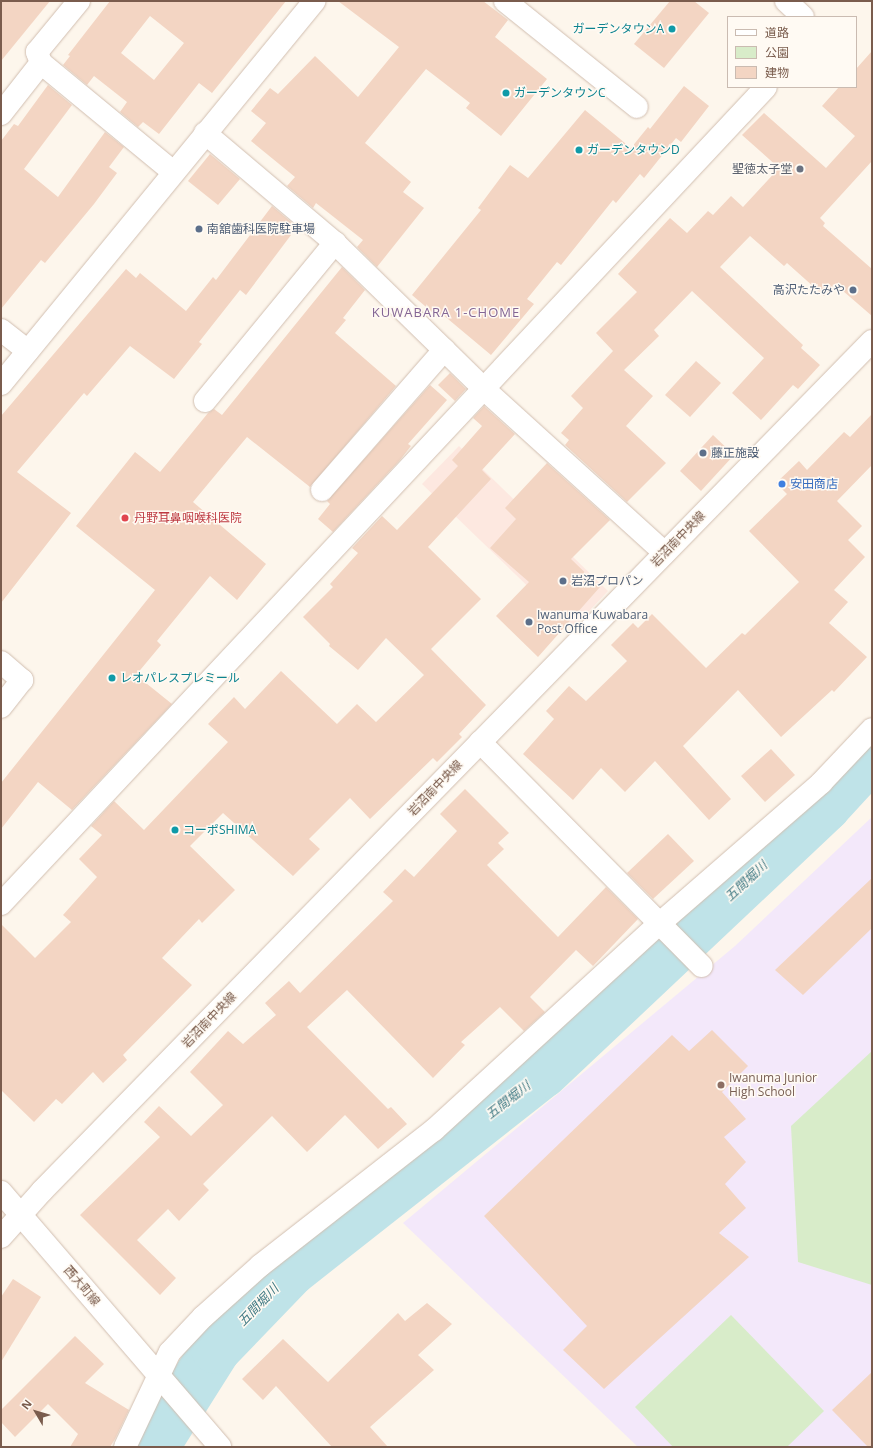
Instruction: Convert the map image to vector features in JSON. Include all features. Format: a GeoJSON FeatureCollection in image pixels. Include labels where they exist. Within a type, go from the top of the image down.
{"type":"FeatureCollection","features":[{"type":"Feature","properties":{"kind":"street"},"geometry":{"type":"LineString","coordinates":[[79,1],[37,52],[41,63],[173,172]]}},
{"type":"Feature","properties":{"kind":"street"},"geometry":{"type":"LineString","coordinates":[[1,384],[314,1]]}},
{"type":"Feature","properties":{"kind":"street"},"geometry":{"type":"LineString","coordinates":[[505,1],[637,107]]}},
{"type":"Feature","properties":{"kind":"street"},"geometry":{"type":"LineString","coordinates":[[786,1],[802,16]]}},
{"type":"Feature","properties":{"kind":"street"},"geometry":{"type":"LineString","coordinates":[[1,114],[41,63]]}},
{"type":"Feature","properties":{"kind":"street"},"geometry":{"type":"LineString","coordinates":[[1,904],[765,88]]}},
{"type":"Feature","properties":{"kind":"street"},"geometry":{"type":"LineString","coordinates":[[205,133],[335,243],[484,389],[665,553]]}},
{"type":"Feature","properties":{"kind":"street"},"geometry":{"type":"LineString","coordinates":[[205,401],[335,243]]}},
{"type":"Feature","properties":{"kind":"street"},"geometry":{"type":"LineString","coordinates":[[1,330],[28,351]]}},
{"type":"Feature","properties":{"kind":"street","name":"岩沼南中央線"},"geometry":{"type":"LineString","coordinates":[[1,1237],[20,1214],[872,341]]}},
{"type":"Feature","properties":{"kind":"street"},"geometry":{"type":"LineString","coordinates":[[322,490],[444,350]]}},
{"type":"Feature","properties":{"kind":"street"},"geometry":{"type":"LineString","coordinates":[[1,662],[22,680],[1,707]]}},
{"type":"Feature","properties":{"kind":"street"},"geometry":{"type":"LineString","coordinates":[[125,1447],[175,1348],[244,1281],[434,1130],[821,783],[872,729]]}},
{"type":"Feature","properties":{"kind":"street"},"geometry":{"type":"LineString","coordinates":[[480,742],[702,966]]}},
{"type":"Feature","properties":{"kind":"street","name":"西大町線"},"geometry":{"type":"LineString","coordinates":[[1,1192],[161,1376],[220,1447]]}},
{"type":"Feature","properties":{"kind":"shaded area"},"geometry":{"type":"Polygon","coordinates":[[[459,446],[608,591],[572,629],[422,484],[459,446]]]}},
{"type":"Feature","properties":{"kind":"shaded area","name":"Iwanuma Junior High School"},"geometry":{"type":"Polygon","coordinates":[[[872,817],[872,1447],[638,1447],[403,1223],[735,946],[872,817]]]}},
{"type":"Feature","properties":{"kind":"green space"},"geometry":{"type":"Polygon","coordinates":[[[872,1051],[872,1285],[798,1262],[791,1126],[872,1051]]]}},
{"type":"Feature","properties":{"kind":"green space"},"geometry":{"type":"Polygon","coordinates":[[[731,1315],[824,1411],[787,1447],[673,1447],[635,1407],[731,1315]]]}},
{"type":"Feature","properties":{"kind":"building"},"geometry":{"type":"Polygon","coordinates":[[[1,1],[50,1],[1,61],[1,1]]]}},
{"type":"Feature","properties":{"kind":"building"},"geometry":{"type":"Polygon","coordinates":[[[110,1],[286,1],[212,93],[199,83],[159,134],[143,122],[138,127],[120,112],[127,102],[94,76],[87,85],[63,65],[70,56],[68,55],[110,1]],[[150,16],[121,53],[154,80],[184,43],[150,16]]]}},
{"type":"Feature","properties":{"kind":"building"},"geometry":{"type":"Polygon","coordinates":[[[338,1],[483,1],[508,20],[495,37],[547,79],[501,136],[466,108],[470,103],[426,69],[365,143],[411,182],[403,192],[424,208],[377,267],[357,247],[363,240],[316,203],[313,208],[287,186],[295,177],[251,141],[266,123],[251,111],[270,88],[278,94],[315,56],[358,97],[399,47],[338,1]]]}},
{"type":"Feature","properties":{"kind":"building","name":"ガーデンタウンA"},"geometry":{"type":"Polygon","coordinates":[[[670,1],[694,1],[709,13],[664,68],[634,44],[670,1]]]}},
{"type":"Feature","properties":{"kind":"building"},"geometry":{"type":"Polygon","coordinates":[[[872,51],[872,161],[820,218],[825,223],[823,226],[872,269],[872,316],[835,284],[824,296],[787,263],[784,266],[750,236],[720,267],[803,345],[801,348],[820,365],[798,389],[793,385],[761,420],[732,393],[764,358],[692,291],[654,330],[659,336],[624,370],[653,396],[626,426],[666,463],[627,502],[565,445],[569,440],[561,433],[583,408],[571,396],[613,351],[596,333],[637,292],[618,274],[670,218],[687,233],[708,211],[713,215],[731,196],[743,207],[779,168],[742,135],[764,113],[826,168],[855,136],[822,106],[838,88],[857,88],[857,68],[872,51]]]}},
{"type":"Feature","properties":{"kind":"building"},"geometry":{"type":"Polygon","coordinates":[[[48,85],[72,105],[24,169],[58,197],[105,132],[124,147],[109,167],[117,173],[94,204],[45,263],[41,260],[1,309],[1,141],[14,124],[18,126],[48,85]]]}},
{"type":"Feature","properties":{"kind":"building"},"geometry":{"type":"Polygon","coordinates":[[[684,86],[709,106],[681,142],[676,138],[644,178],[640,174],[616,203],[613,200],[561,265],[557,262],[527,299],[534,304],[491,355],[442,314],[439,318],[412,295],[481,210],[478,208],[510,165],[528,178],[585,110],[631,148],[648,127],[650,129],[684,86]]]}},
{"type":"Feature","properties":{"kind":"building"},"geometry":{"type":"Polygon","coordinates":[[[210,154],[240,179],[218,205],[188,181],[210,154]]]}},
{"type":"Feature","properties":{"kind":"building"},"geometry":{"type":"Polygon","coordinates":[[[272,206],[297,227],[246,295],[240,290],[199,342],[202,344],[174,379],[130,346],[87,396],[84,393],[17,472],[71,513],[1,603],[1,416],[126,269],[136,278],[140,273],[186,311],[213,277],[216,280],[272,206]]]}},
{"type":"Feature","properties":{"kind":"building"},"geometry":{"type":"Polygon","coordinates":[[[342,267],[365,290],[343,318],[346,320],[335,333],[396,386],[310,487],[247,437],[193,502],[266,564],[237,600],[210,576],[157,641],[161,645],[136,675],[172,704],[72,810],[38,782],[1,829],[1,783],[155,590],[76,526],[135,452],[160,472],[208,413],[214,409],[222,415],[342,267]]]}},
{"type":"Feature","properties":{"kind":"building"},"geometry":{"type":"Polygon","coordinates":[[[696,361],[721,383],[690,417],[665,395],[696,361]]]}},
{"type":"Feature","properties":{"kind":"building"},"geometry":{"type":"Polygon","coordinates":[[[450,373],[466,389],[455,401],[438,385],[450,373]]]}},
{"type":"Feature","properties":{"kind":"building"},"geometry":{"type":"Polygon","coordinates":[[[430,385],[447,400],[408,444],[411,446],[400,460],[333,532],[318,519],[330,504],[327,501],[430,385]]]}},
{"type":"Feature","properties":{"kind":"building"},"geometry":{"type":"Polygon","coordinates":[[[484,406],[515,434],[482,470],[491,479],[428,547],[481,599],[431,649],[486,705],[459,734],[462,737],[437,762],[433,758],[370,819],[350,798],[309,839],[320,849],[293,876],[223,813],[190,846],[235,890],[202,923],[199,919],[162,958],[192,985],[123,1055],[127,1060],[103,1083],[93,1072],[62,1104],[56,1099],[34,1122],[1,1090],[1,924],[35,958],[71,922],[63,915],[97,877],[79,859],[102,835],[91,826],[114,801],[144,830],[228,742],[208,724],[234,697],[245,709],[281,671],[337,724],[357,704],[376,722],[424,675],[386,638],[358,670],[329,646],[330,644],[303,617],[333,587],[330,584],[358,553],[352,548],[382,516],[397,530],[458,466],[452,460],[482,426],[473,418],[484,406]]]}},
{"type":"Feature","properties":{"kind":"building"},"geometry":{"type":"Polygon","coordinates":[[[872,414],[872,465],[837,501],[862,526],[848,540],[865,557],[834,590],[848,602],[829,623],[867,657],[834,692],[832,690],[781,737],[738,690],[683,746],[731,799],[709,820],[655,761],[625,792],[601,768],[573,800],[523,754],[554,719],[546,711],[569,686],[586,701],[627,661],[611,645],[633,623],[638,628],[652,614],[706,668],[742,633],[745,635],[799,582],[749,531],[787,494],[776,483],[799,461],[807,470],[844,432],[850,437],[872,414]]]}},
{"type":"Feature","properties":{"kind":"building"},"geometry":{"type":"Polygon","coordinates":[[[713,435],[734,455],[701,491],[680,471],[713,435]]]}},
{"type":"Feature","properties":{"kind":"building"},"geometry":{"type":"Polygon","coordinates":[[[547,463],[610,520],[571,559],[600,587],[538,657],[496,616],[529,582],[490,548],[516,519],[505,508],[547,463]]]}},
{"type":"Feature","properties":{"kind":"building"},"geometry":{"type":"Polygon","coordinates":[[[771,749],[795,775],[765,802],[741,776],[771,749]]]}},
{"type":"Feature","properties":{"kind":"building"},"geometry":{"type":"Polygon","coordinates":[[[465,789],[509,833],[498,843],[504,849],[487,865],[558,937],[606,887],[638,919],[593,966],[576,950],[530,997],[545,1012],[524,1031],[500,1007],[461,1042],[465,1045],[433,1078],[347,990],[307,1027],[388,1109],[391,1107],[407,1124],[378,1149],[345,1115],[307,1152],[272,1116],[203,1184],[209,1190],[179,1221],[168,1209],[137,1240],[176,1278],[160,1295],[80,1215],[160,1137],[144,1122],[159,1106],[191,1136],[223,1105],[190,1072],[228,1031],[243,1044],[276,1015],[265,1003],[289,981],[300,993],[393,901],[383,892],[405,869],[414,877],[457,831],[440,814],[465,789]]]}},
{"type":"Feature","properties":{"kind":"building"},"geometry":{"type":"Polygon","coordinates":[[[668,834],[694,861],[653,899],[627,873],[668,834]]]}},
{"type":"Feature","properties":{"kind":"building"},"geometry":{"type":"Polygon","coordinates":[[[872,878],[872,928],[803,995],[775,970],[872,878]]]}},
{"type":"Feature","properties":{"kind":"building"},"geometry":{"type":"Polygon","coordinates":[[[712,1030],[748,1066],[722,1092],[746,1119],[724,1137],[746,1162],[725,1184],[746,1208],[719,1233],[749,1257],[604,1389],[563,1350],[587,1326],[484,1216],[672,1035],[689,1051],[712,1030]]]}},
{"type":"Feature","properties":{"kind":"building"},"geometry":{"type":"Polygon","coordinates":[[[13,1279],[41,1297],[1,1362],[1,1297],[13,1279]]]}},
{"type":"Feature","properties":{"kind":"building"},"geometry":{"type":"Polygon","coordinates":[[[427,1303],[452,1324],[418,1355],[434,1370],[370,1427],[388,1447],[332,1447],[276,1386],[263,1400],[242,1379],[283,1339],[328,1382],[398,1313],[405,1321],[427,1303]]]}},
{"type":"Feature","properties":{"kind":"building"},"geometry":{"type":"Polygon","coordinates":[[[75,1336],[104,1364],[85,1383],[129,1410],[115,1439],[110,1447],[70,1447],[78,1434],[48,1404],[15,1437],[1,1422],[1,1410],[75,1336]]]}},
{"type":"Feature","properties":{"kind":"building"},"geometry":{"type":"Polygon","coordinates":[[[872,1372],[872,1447],[868,1447],[832,1410],[872,1372]]]}},
{"type":"Feature","properties":{"kind":"waterway","name":"五間堀川"},"geometry":{"type":"LineString","coordinates":[[154,1447],[216,1349],[291,1271],[543,1073],[825,807],[872,756]]}},
{"type":"Feature","properties":{"kind":"place","name":"ガーデンタウンA"},"geometry":{"type":"Point","coordinates":[672,29]}},
{"type":"Feature","properties":{"kind":"place","name":"ガーデンタウンC"},"geometry":{"type":"Point","coordinates":[506,93]}},
{"type":"Feature","properties":{"kind":"place","name":"ガーデンタウンD"},"geometry":{"type":"Point","coordinates":[579,150]}},
{"type":"Feature","properties":{"kind":"place","name":"聖徳太子堂"},"geometry":{"type":"Point","coordinates":[800,169]}},
{"type":"Feature","properties":{"kind":"place","name":"南舘歯科医院駐車場"},"geometry":{"type":"Point","coordinates":[199,229]}},
{"type":"Feature","properties":{"kind":"place","name":"高沢たたみや"},"geometry":{"type":"Point","coordinates":[853,290]}},
{"type":"Feature","properties":{"kind":"place","name":"藤正施設"},"geometry":{"type":"Point","coordinates":[703,453]}},
{"type":"Feature","properties":{"kind":"place","name":"安田商店"},"geometry":{"type":"Point","coordinates":[782,484]}},
{"type":"Feature","properties":{"kind":"place","name":"丹野耳鼻咽喉科医院"},"geometry":{"type":"Point","coordinates":[125,518]}},
{"type":"Feature","properties":{"kind":"place","name":"岩沼プロパン"},"geometry":{"type":"Point","coordinates":[563,581]}},
{"type":"Feature","properties":{"kind":"place","name":"Iwanuma Kuwabara Post Office"},"geometry":{"type":"Point","coordinates":[529,622]}},
{"type":"Feature","properties":{"kind":"place","name":"レオパレスプレミール"},"geometry":{"type":"Point","coordinates":[112,678]}},
{"type":"Feature","properties":{"kind":"place","name":"コーポSHIMA"},"geometry":{"type":"Point","coordinates":[175,830]}},
{"type":"Feature","properties":{"kind":"place","name":"Iwanuma Junior High School"},"geometry":{"type":"Point","coordinates":[721,1085]}},
{"type":"Feature","properties":{"kind":"district","name":"KUWABARA 1-CHOME"},"geometry":{"type":"Point","coordinates":[446,312]}}]}
